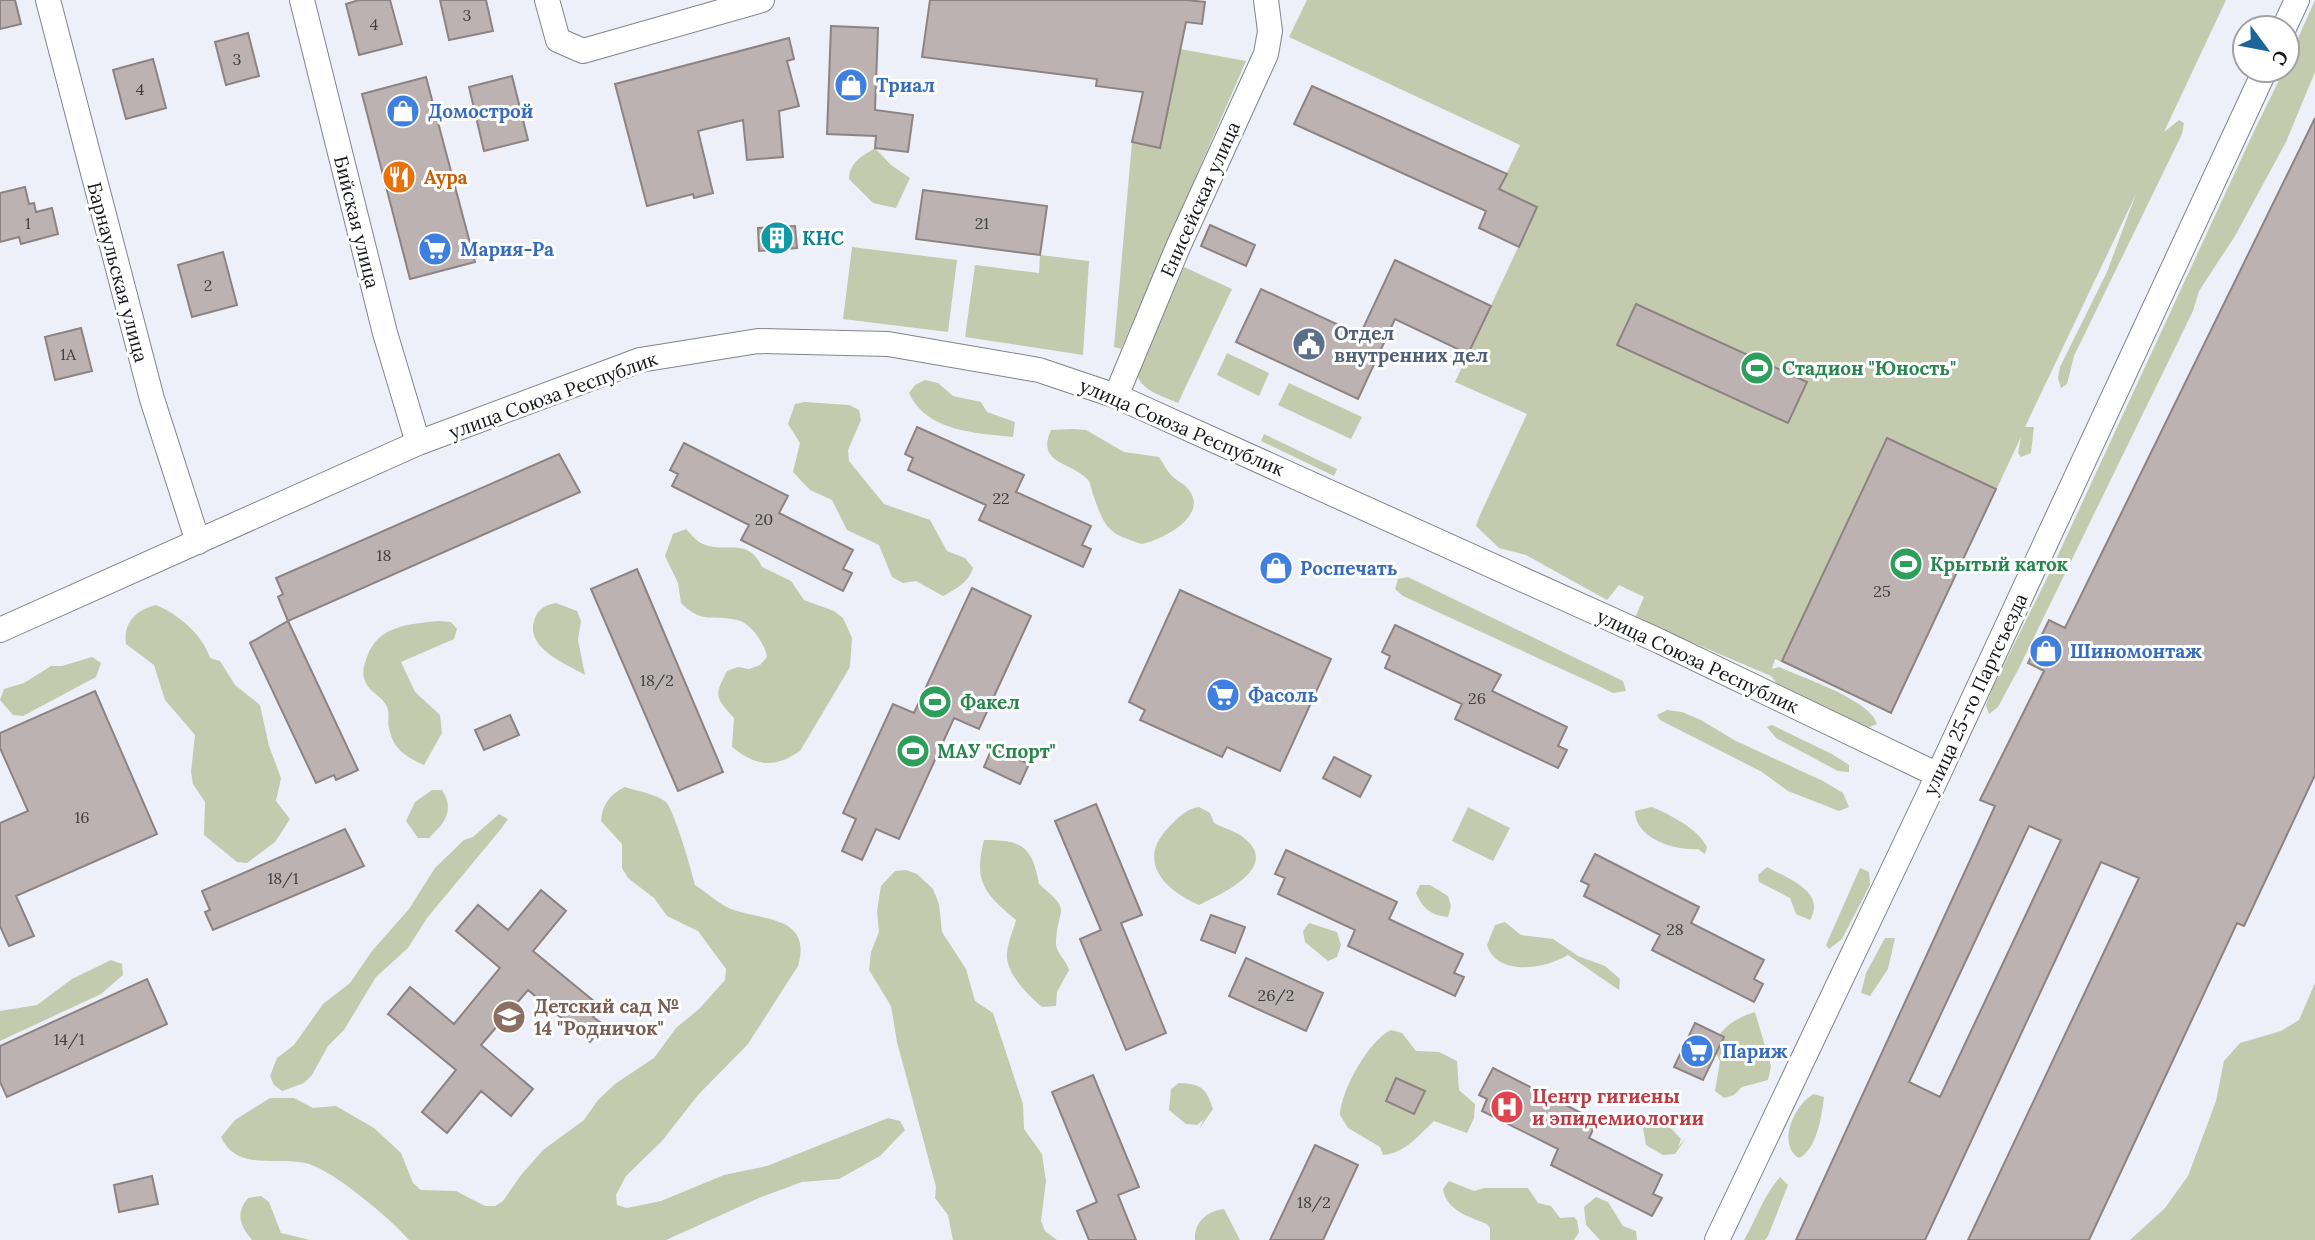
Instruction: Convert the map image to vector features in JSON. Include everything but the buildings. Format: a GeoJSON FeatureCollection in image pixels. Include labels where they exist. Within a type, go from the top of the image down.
{"type":"FeatureCollection","features":[{"type":"Feature","properties":{"kind":"street","name":"Барнаульская улица"},"geometry":{"type":"LineString","coordinates":[[48,0],[152,399],[198,542]]}},
{"type":"Feature","properties":{"kind":"street","name":"Бийская улица"},"geometry":{"type":"LineString","coordinates":[[302,0],[385,333],[418,443]]}},
{"type":"Feature","properties":{"kind":"street"},"geometry":{"type":"LineString","coordinates":[[547,0],[558,40],[583,51],[762,0]]}},
{"type":"Feature","properties":{"kind":"street","name":"Енисейская улица"},"geometry":{"type":"LineString","coordinates":[[1116,396],[1178,247],[1266,54],[1270,31],[1266,0]]}},
{"type":"Feature","properties":{"kind":"street","name":"улица 25-го Партсъезда"},"geometry":{"type":"LineString","coordinates":[[1717,1240],[1938,775],[2258,84]]}},
{"type":"Feature","properties":{"kind":"street","name":"улица Союза Республик"},"geometry":{"type":"LineString","coordinates":[[0,630],[418,443],[640,360],[758,341],[888,344],[956,353],[1039,370],[1116,396],[1659,641],[1938,775]]}},
{"type":"Feature","properties":{"kind":"green space","name":"Стадион \"Юность\""},"geometry":{"type":"Polygon","coordinates":[[[1307,0],[2226,0],[2164,132],[2179,120],[2184,123],[2182,134],[2074,356],[2067,384],[2061,388],[2058,378],[2060,367],[2107,272],[2136,194],[2025,427],[2034,427],[2031,453],[2021,457],[2018,453],[2021,437],[1891,713],[1775,659],[1772,669],[1779,667],[1834,690],[1862,706],[1877,724],[1867,728],[1778,685],[1771,676],[1635,618],[1644,597],[1619,585],[1607,600],[1526,555],[1499,548],[1476,526],[1527,414],[1455,382],[1537,207],[1499,189],[1520,145],[1289,37],[1307,0]]]}},
{"type":"Feature","properties":{"kind":"green space"},"geometry":{"type":"Polygon","coordinates":[[[2315,0],[2315,72],[2286,142],[2235,236],[2199,291],[2193,311],[2019,668],[1998,707],[1989,714],[1986,705],[1993,687],[2052,568],[2277,84],[2301,84],[2301,32],[2315,0]]]}},
{"type":"Feature","properties":{"kind":"green space"},"geometry":{"type":"Polygon","coordinates":[[[1180,49],[1246,61],[1121,349],[1114,347],[1132,142],[1159,148],[1180,49]]]}},
{"type":"Feature","properties":{"kind":"green space"},"geometry":{"type":"Polygon","coordinates":[[[875,148],[891,165],[910,178],[896,208],[873,203],[849,179],[854,164],[875,148]]]}},
{"type":"Feature","properties":{"kind":"green space"},"geometry":{"type":"Polygon","coordinates":[[[852,247],[957,260],[948,332],[843,319],[852,247]]]}},
{"type":"Feature","properties":{"kind":"green space"},"geometry":{"type":"Polygon","coordinates":[[[1040,255],[1089,261],[1083,355],[965,337],[975,265],[1039,273],[1040,255]]]}},
{"type":"Feature","properties":{"kind":"green space"},"geometry":{"type":"Polygon","coordinates":[[[1184,267],[1232,289],[1178,403],[1146,388],[1136,370],[1184,267]]]}},
{"type":"Feature","properties":{"kind":"green space"},"geometry":{"type":"Polygon","coordinates":[[[1227,353],[1269,373],[1259,396],[1217,375],[1227,353]]]}},
{"type":"Feature","properties":{"kind":"green space"},"geometry":{"type":"Polygon","coordinates":[[[925,380],[938,383],[953,396],[981,402],[987,412],[1015,422],[1013,437],[969,432],[940,423],[928,416],[917,406],[909,393],[915,385],[925,380]]]}},
{"type":"Feature","properties":{"kind":"green space"},"geometry":{"type":"Polygon","coordinates":[[[1289,383],[1362,417],[1351,439],[1278,405],[1289,383]]]}},
{"type":"Feature","properties":{"kind":"green space"},"geometry":{"type":"Polygon","coordinates":[[[805,402],[849,405],[859,410],[861,420],[848,450],[849,461],[884,504],[930,520],[947,551],[965,558],[973,568],[961,585],[943,596],[916,581],[903,583],[892,577],[879,545],[847,530],[832,500],[810,490],[793,472],[800,443],[788,424],[795,404],[805,402]]]}},
{"type":"Feature","properties":{"kind":"green space"},"geometry":{"type":"Polygon","coordinates":[[[1051,430],[1086,430],[1124,452],[1159,457],[1170,474],[1189,490],[1194,500],[1188,518],[1160,538],[1142,544],[1115,533],[1101,516],[1089,481],[1058,462],[1048,450],[1047,441],[1051,430]]]}},
{"type":"Feature","properties":{"kind":"green space"},"geometry":{"type":"Polygon","coordinates":[[[1264,434],[1337,469],[1334,476],[1261,441],[1264,434]]]}},
{"type":"Feature","properties":{"kind":"green space"},"geometry":{"type":"Polygon","coordinates":[[[686,529],[703,544],[750,552],[762,567],[791,581],[804,600],[834,611],[843,618],[852,638],[850,667],[800,751],[782,761],[757,761],[732,747],[734,718],[720,700],[718,691],[727,671],[738,667],[749,669],[760,665],[767,657],[757,635],[747,625],[728,618],[708,618],[696,614],[681,603],[678,583],[665,556],[673,534],[686,529]]]}},
{"type":"Feature","properties":{"kind":"green space"},"geometry":{"type":"Polygon","coordinates":[[[1408,577],[1623,681],[1626,691],[1613,693],[1403,596],[1395,589],[1398,579],[1408,577]]]}},
{"type":"Feature","properties":{"kind":"green space"},"geometry":{"type":"Polygon","coordinates":[[[556,603],[577,611],[581,621],[578,640],[585,675],[557,660],[540,646],[535,638],[535,618],[543,608],[556,603]]]}},
{"type":"Feature","properties":{"kind":"green space"},"geometry":{"type":"Polygon","coordinates":[[[156,605],[189,626],[202,641],[210,658],[220,661],[235,685],[260,705],[269,746],[281,778],[276,801],[290,819],[275,842],[247,863],[237,862],[204,835],[205,802],[193,784],[191,772],[195,735],[165,700],[154,665],[126,644],[127,630],[132,618],[142,610],[156,605]]]}},
{"type":"Feature","properties":{"kind":"green space"},"geometry":{"type":"Polygon","coordinates":[[[451,622],[457,629],[454,639],[401,662],[415,692],[440,715],[442,733],[424,765],[397,747],[388,726],[387,707],[364,680],[364,670],[372,646],[387,632],[406,625],[451,622]]]}},
{"type":"Feature","properties":{"kind":"green space"},"geometry":{"type":"Polygon","coordinates":[[[92,657],[101,663],[96,677],[23,716],[13,715],[0,700],[4,689],[24,683],[51,666],[62,666],[92,657]]]}},
{"type":"Feature","properties":{"kind":"green space"},"geometry":{"type":"Polygon","coordinates":[[[1667,710],[1682,712],[1701,720],[1734,740],[1823,781],[1843,793],[1849,807],[1839,811],[1788,791],[1762,772],[1660,720],[1657,715],[1667,710]]]}},
{"type":"Feature","properties":{"kind":"green space"},"geometry":{"type":"Polygon","coordinates":[[[1772,725],[1832,754],[1849,765],[1849,772],[1838,771],[1776,738],[1767,727],[1772,725]]]}},
{"type":"Feature","properties":{"kind":"green space"},"geometry":{"type":"Polygon","coordinates":[[[625,787],[666,802],[678,828],[695,885],[731,909],[781,923],[791,929],[798,937],[801,949],[798,966],[748,1044],[698,1095],[662,1141],[626,1176],[616,1195],[617,1205],[627,1208],[661,1201],[724,1175],[767,1166],[888,1118],[900,1121],[905,1130],[880,1156],[839,1179],[802,1182],[761,1197],[666,1240],[409,1240],[362,1197],[320,1169],[297,1162],[248,1159],[228,1148],[221,1137],[235,1120],[270,1098],[294,1098],[313,1108],[336,1106],[374,1128],[401,1153],[413,1183],[421,1190],[456,1191],[485,1206],[495,1206],[503,1201],[543,1150],[584,1120],[598,1100],[615,1084],[654,1058],[676,1028],[699,1009],[725,980],[726,969],[698,931],[667,916],[654,898],[628,878],[622,868],[622,844],[601,821],[608,801],[625,787]]]}},
{"type":"Feature","properties":{"kind":"green space"},"geometry":{"type":"Polygon","coordinates":[[[432,790],[442,790],[448,810],[440,827],[429,838],[418,838],[406,821],[415,802],[432,790]]]}},
{"type":"Feature","properties":{"kind":"green space"},"geometry":{"type":"Polygon","coordinates":[[[1199,807],[1210,813],[1214,823],[1244,838],[1254,849],[1256,860],[1252,870],[1243,879],[1199,905],[1166,883],[1155,863],[1155,852],[1159,840],[1168,828],[1186,812],[1199,807]]]}},
{"type":"Feature","properties":{"kind":"green space"},"geometry":{"type":"Polygon","coordinates":[[[1468,807],[1510,828],[1493,861],[1452,841],[1468,807]]]}},
{"type":"Feature","properties":{"kind":"green space"},"geometry":{"type":"Polygon","coordinates":[[[1652,807],[1675,818],[1697,834],[1707,847],[1705,854],[1698,849],[1668,845],[1641,829],[1635,811],[1652,807]]]}},
{"type":"Feature","properties":{"kind":"green space"},"geometry":{"type":"Polygon","coordinates":[[[499,814],[508,819],[501,829],[427,918],[408,948],[376,977],[344,1030],[328,1046],[312,1075],[304,1083],[282,1091],[274,1085],[270,1076],[277,1058],[294,1045],[323,1004],[350,983],[372,951],[409,909],[435,868],[464,840],[473,837],[499,814]]]}},
{"type":"Feature","properties":{"kind":"green space"},"geometry":{"type":"Polygon","coordinates":[[[984,840],[1016,844],[1029,853],[1039,884],[1060,905],[1056,945],[1069,970],[1057,992],[1056,1006],[1042,1007],[1025,990],[1010,968],[1007,953],[1016,920],[996,902],[984,886],[980,867],[984,840]]]}},
{"type":"Feature","properties":{"kind":"green space"},"geometry":{"type":"Polygon","coordinates":[[[1767,867],[1809,893],[1814,910],[1810,920],[1796,914],[1790,898],[1759,882],[1758,875],[1767,867]]]}},
{"type":"Feature","properties":{"kind":"green space"},"geometry":{"type":"Polygon","coordinates":[[[1860,868],[1869,872],[1870,885],[1842,939],[1829,949],[1826,945],[1860,868]]]}},
{"type":"Feature","properties":{"kind":"green space"},"geometry":{"type":"Polygon","coordinates":[[[906,870],[917,874],[933,889],[939,904],[942,932],[966,969],[975,1001],[993,1013],[1023,1104],[1024,1129],[1042,1154],[1046,1181],[1041,1221],[1045,1231],[1057,1240],[953,1240],[948,1215],[935,1198],[936,1187],[897,1042],[891,1006],[869,970],[871,952],[879,932],[877,911],[881,886],[895,871],[906,870]]]}},
{"type":"Feature","properties":{"kind":"green space"},"geometry":{"type":"Polygon","coordinates":[[[1420,885],[1430,885],[1448,896],[1451,906],[1448,917],[1432,913],[1421,903],[1416,893],[1420,885]]]}},
{"type":"Feature","properties":{"kind":"green space"},"geometry":{"type":"Polygon","coordinates":[[[1505,922],[1521,935],[1553,939],[1578,956],[1605,966],[1620,979],[1619,990],[1568,955],[1535,966],[1511,966],[1501,962],[1492,955],[1487,945],[1495,925],[1505,922]]]}},
{"type":"Feature","properties":{"kind":"green space"},"geometry":{"type":"Polygon","coordinates":[[[1309,923],[1337,932],[1341,945],[1337,957],[1328,961],[1305,942],[1303,931],[1309,923]]]}},
{"type":"Feature","properties":{"kind":"green space"},"geometry":{"type":"Polygon","coordinates":[[[1885,938],[1895,938],[1888,969],[1870,996],[1861,993],[1866,973],[1885,938]]]}},
{"type":"Feature","properties":{"kind":"green space"},"geometry":{"type":"Polygon","coordinates":[[[111,960],[122,964],[123,975],[101,994],[0,1041],[0,1011],[37,1005],[72,979],[111,960]]]}},
{"type":"Feature","properties":{"kind":"green space"},"geometry":{"type":"Polygon","coordinates":[[[2315,983],[2315,1240],[2130,1240],[2165,1208],[2188,1176],[2216,1101],[2224,1061],[2240,1043],[2281,1031],[2299,1020],[2315,983]]]}},
{"type":"Feature","properties":{"kind":"green space"},"geometry":{"type":"Polygon","coordinates":[[[1755,1012],[1771,1066],[1768,1080],[1742,1087],[1734,1095],[1724,1098],[1715,1091],[1720,1061],[1716,1044],[1730,1024],[1755,1012]]]}},
{"type":"Feature","properties":{"kind":"green space"},"geometry":{"type":"Polygon","coordinates":[[[1391,1030],[1402,1033],[1416,1051],[1439,1052],[1457,1061],[1459,1090],[1475,1104],[1474,1118],[1467,1133],[1434,1121],[1405,1147],[1383,1155],[1380,1147],[1348,1128],[1340,1115],[1345,1093],[1365,1055],[1391,1030]]]}},
{"type":"Feature","properties":{"kind":"green space"},"geometry":{"type":"Polygon","coordinates":[[[1179,1083],[1202,1088],[1210,1102],[1213,1109],[1199,1129],[1204,1119],[1197,1125],[1186,1124],[1169,1110],[1171,1089],[1179,1083]]]}},
{"type":"Feature","properties":{"kind":"green space"},"geometry":{"type":"Polygon","coordinates":[[[1814,1094],[1824,1097],[1820,1122],[1810,1147],[1799,1158],[1792,1152],[1789,1144],[1791,1125],[1800,1106],[1814,1094]]]}},
{"type":"Feature","properties":{"kind":"green space"},"geometry":{"type":"Polygon","coordinates":[[[1657,1119],[1667,1124],[1681,1139],[1678,1147],[1687,1137],[1675,1154],[1663,1155],[1646,1145],[1643,1128],[1657,1119]]]}},
{"type":"Feature","properties":{"kind":"green space"},"geometry":{"type":"Polygon","coordinates":[[[1780,1177],[1788,1185],[1768,1236],[1765,1240],[1744,1240],[1765,1199],[1780,1177]]]}},
{"type":"Feature","properties":{"kind":"green space"},"geometry":{"type":"Polygon","coordinates":[[[1449,1181],[1474,1191],[1484,1188],[1528,1188],[1538,1203],[1551,1206],[1560,1218],[1574,1217],[1579,1232],[1574,1240],[1490,1240],[1490,1228],[1487,1224],[1459,1212],[1449,1202],[1443,1189],[1449,1181]]]}},
{"type":"Feature","properties":{"kind":"green space"},"geometry":{"type":"Polygon","coordinates":[[[261,1196],[269,1202],[281,1233],[310,1240],[252,1240],[242,1224],[241,1209],[248,1198],[261,1196]]]}},
{"type":"Feature","properties":{"kind":"green space"},"geometry":{"type":"Polygon","coordinates":[[[1596,1197],[1608,1202],[1623,1226],[1636,1231],[1637,1240],[1600,1240],[1586,1225],[1584,1207],[1596,1197]]]}},
{"type":"Feature","properties":{"kind":"green space"},"geometry":{"type":"Polygon","coordinates":[[[1224,1209],[1240,1240],[1195,1240],[1197,1228],[1203,1218],[1224,1209]]]}},
{"type":"Feature","properties":{"kind":"place","name":"Триал"},"geometry":{"type":"Point","coordinates":[851,85]}},
{"type":"Feature","properties":{"kind":"place","name":"Домострой"},"geometry":{"type":"Point","coordinates":[403,111]}},
{"type":"Feature","properties":{"kind":"place","name":"Аура"},"geometry":{"type":"Point","coordinates":[399,177]}},
{"type":"Feature","properties":{"kind":"place","name":"КНС"},"geometry":{"type":"Point","coordinates":[777,238]}},
{"type":"Feature","properties":{"kind":"place","name":"Мария-Ра"},"geometry":{"type":"Point","coordinates":[435,249]}},
{"type":"Feature","properties":{"kind":"place","name":"Отдел внутренних дел"},"geometry":{"type":"Point","coordinates":[1309,344]}},
{"type":"Feature","properties":{"kind":"place","name":"Стадион \"Юность\""},"geometry":{"type":"Point","coordinates":[1757,368]}},
{"type":"Feature","properties":{"kind":"place","name":"Крытый каток"},"geometry":{"type":"Point","coordinates":[1906,564]}},
{"type":"Feature","properties":{"kind":"place","name":"Роспечать"},"geometry":{"type":"Point","coordinates":[1276,568]}},
{"type":"Feature","properties":{"kind":"place","name":"Шиномонтаж"},"geometry":{"type":"Point","coordinates":[2046,651]}},
{"type":"Feature","properties":{"kind":"place","name":"Фасоль"},"geometry":{"type":"Point","coordinates":[1223,695]}},
{"type":"Feature","properties":{"kind":"place","name":"Факел"},"geometry":{"type":"Point","coordinates":[935,702]}},
{"type":"Feature","properties":{"kind":"place","name":"МАУ \"Спорт\""},"geometry":{"type":"Point","coordinates":[913,751]}},
{"type":"Feature","properties":{"kind":"place","name":"Детский сад № 14 \"Родничок\""},"geometry":{"type":"Point","coordinates":[509,1017]}},
{"type":"Feature","properties":{"kind":"place","name":"Париж"},"geometry":{"type":"Point","coordinates":[1697,1051]}},
{"type":"Feature","properties":{"kind":"place","name":"Центр гигиены и эпидемиологии"},"geometry":{"type":"Point","coordinates":[1507,1107]}}]}
